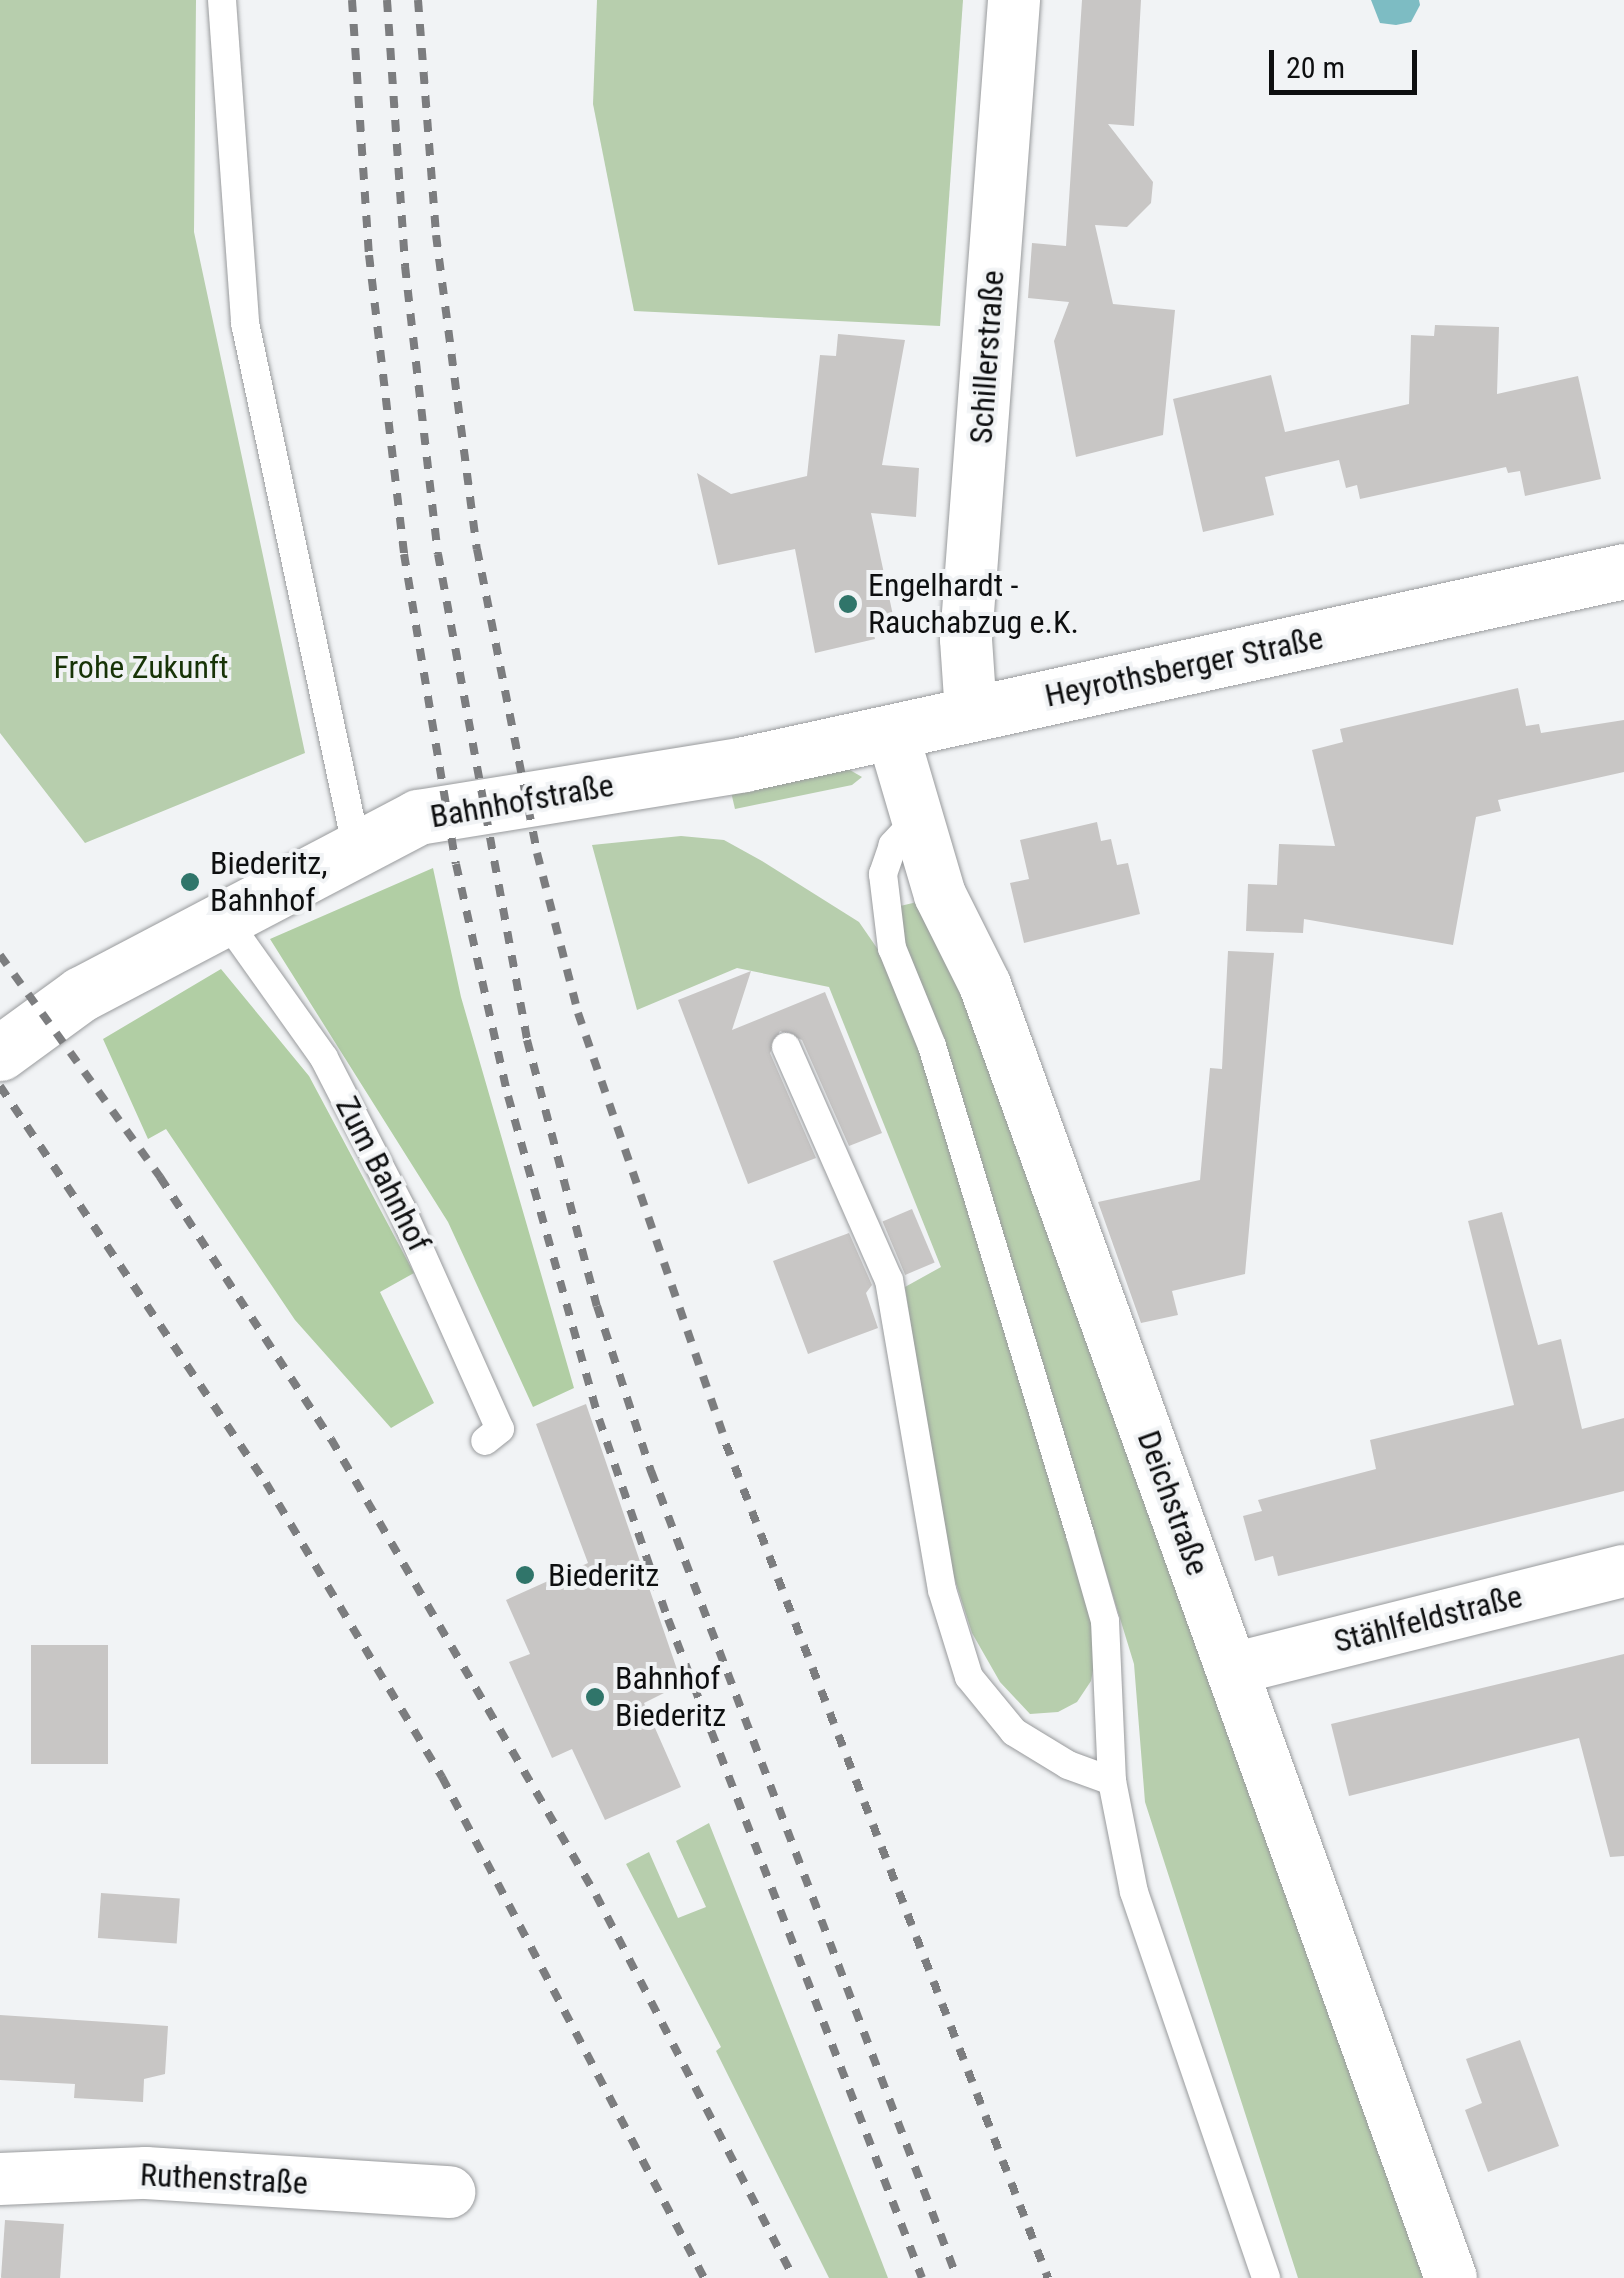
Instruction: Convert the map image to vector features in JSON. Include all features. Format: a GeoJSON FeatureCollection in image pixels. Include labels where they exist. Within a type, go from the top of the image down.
{"type":"FeatureCollection","features":[{"type":"Feature","properties":{"kind":"street","name":"Schillerstraße"},"geometry":{"type":"LineString","coordinates":[[972,713],[965,650],[1014,0]]}},
{"type":"Feature","properties":{"kind":"street","name":"Heyrothsberger Straße"},"geometry":{"type":"LineString","coordinates":[[744,764],[1624,571]]}},
{"type":"Feature","properties":{"kind":"street","name":"Deichstraße"},"geometry":{"type":"LineString","coordinates":[[892,732],[914,822],[950,921],[985,984],[1450,2278]]}},
{"type":"Feature","properties":{"kind":"street","name":"Bahnhofstraße"},"geometry":{"type":"LineString","coordinates":[[0,1053],[81,994],[418,817],[744,764]]}},
{"type":"Feature","properties":{"kind":"street","name":"Stählfeldstraße"},"geometry":{"type":"LineString","coordinates":[[1233,1669],[1624,1571]]}},
{"type":"Feature","properties":{"kind":"street","name":"Ruthenstraße"},"geometry":{"type":"LineString","coordinates":[[0,2178],[146,2173],[449,2192]]}},
{"type":"Feature","properties":{"kind":"lane"},"geometry":{"type":"LineString","coordinates":[[222,0],[245,323],[357,850]]}},
{"type":"Feature","properties":{"kind":"lane"},"geometry":{"type":"LineString","coordinates":[[914,822],[893,845],[883,874],[892,948],[949,1100],[1105,1621],[1112,1781],[1134,1892],[1266,2278]]}},
{"type":"Feature","properties":{"kind":"lane","name":"Zum Bahnhof"},"geometry":{"type":"LineString","coordinates":[[226,920],[324,1058],[500,1429],[485,1440]]}},
{"type":"Feature","properties":{"kind":"lane"},"geometry":{"type":"LineString","coordinates":[[786,1047],[890,1280],[942,1590],[969,1677],[1014,1732],[1068,1766],[1112,1781]]}},
{"type":"Feature","properties":{"kind":"green space","name":"Frohe Zukunft"},"geometry":{"type":"Polygon","coordinates":[[[0,0],[196,0],[194,232],[305,753],[85,843],[0,733],[0,0]]]}},
{"type":"Feature","properties":{"kind":"green space"},"geometry":{"type":"Polygon","coordinates":[[[597,0],[963,0],[940,326],[634,311],[593,104],[597,0]]]}},
{"type":"Feature","properties":{"kind":"green space"},"geometry":{"type":"Polygon","coordinates":[[[843,766],[862,777],[852,785],[735,809],[731,792],[843,766]]]}},
{"type":"Feature","properties":{"kind":"green space"},"geometry":{"type":"Polygon","coordinates":[[[681,836],[724,840],[762,861],[859,922],[888,964],[917,1033],[1081,1569],[1097,1650],[1091,1681],[1077,1702],[1058,1712],[1030,1714],[1000,1682],[972,1633],[946,1552],[905,1287],[941,1267],[829,987],[737,968],[637,1010],[592,845],[681,836]]]}},
{"type":"Feature","properties":{"kind":"green space"},"geometry":{"type":"Polygon","coordinates":[[[433,868],[461,997],[574,1388],[533,1407],[448,1222],[270,939],[433,868]]]}},
{"type":"Feature","properties":{"kind":"green space"},"geometry":{"type":"Polygon","coordinates":[[[917,902],[958,970],[1427,2278],[1298,2278],[1145,1802],[1134,1664],[947,1055],[906,948],[896,907],[917,902]]]}},
{"type":"Feature","properties":{"kind":"green space"},"geometry":{"type":"Polygon","coordinates":[[[221,969],[309,1076],[414,1273],[380,1292],[434,1403],[391,1428],[295,1320],[166,1129],[148,1139],[103,1039],[221,969]]]}},
{"type":"Feature","properties":{"kind":"green space"},"geometry":{"type":"Polygon","coordinates":[[[709,1823],[888,2278],[829,2278],[716,2051],[721,2047],[626,1864],[649,1852],[678,1918],[706,1907],[676,1841],[709,1823]]]}},
{"type":"Feature","properties":{"kind":"water"},"geometry":{"type":"Polygon","coordinates":[[[1371,0],[1419,0],[1420,5],[1411,22],[1396,25],[1380,23],[1371,0]]]}},
{"type":"Feature","properties":{"kind":"building"},"geometry":{"type":"Polygon","coordinates":[[[1082,0],[1141,0],[1134,126],[1108,124],[1153,182],[1151,203],[1127,227],[1095,225],[1113,304],[1175,310],[1163,435],[1076,457],[1054,341],[1069,302],[1028,298],[1032,243],[1066,246],[1082,0]]]}},
{"type":"Feature","properties":{"kind":"building"},"geometry":{"type":"Polygon","coordinates":[[[1435,325],[1499,327],[1497,394],[1578,376],[1601,479],[1525,496],[1520,471],[1508,473],[1506,467],[1360,499],[1357,485],[1346,488],[1339,460],[1265,477],[1274,515],[1203,532],[1173,399],[1271,375],[1285,432],[1409,404],[1411,335],[1434,336],[1435,325]]]}},
{"type":"Feature","properties":{"kind":"building"},"geometry":{"type":"Polygon","coordinates":[[[838,334],[905,340],[882,465],[919,468],[916,517],[871,513],[894,620],[872,625],[875,639],[815,653],[795,549],[718,565],[697,473],[731,494],[807,476],[820,355],[836,356],[838,334]]]}},
{"type":"Feature","properties":{"kind":"building"},"geometry":{"type":"Polygon","coordinates":[[[1518,688],[1526,726],[1539,724],[1541,733],[1624,720],[1624,772],[1498,800],[1501,811],[1476,817],[1453,945],[1304,919],[1303,933],[1246,931],[1248,884],[1277,885],[1279,844],[1335,846],[1312,750],[1343,742],[1340,729],[1518,688]]]}},
{"type":"Feature","properties":{"kind":"building"},"geometry":{"type":"Polygon","coordinates":[[[1097,822],[1101,841],[1111,839],[1117,865],[1128,863],[1140,914],[1024,943],[1010,883],[1029,879],[1020,840],[1097,822]]]}},
{"type":"Feature","properties":{"kind":"building"},"geometry":{"type":"Polygon","coordinates":[[[1228,951],[1274,953],[1245,1274],[1172,1291],[1178,1315],[1141,1323],[1098,1202],[1200,1180],[1210,1068],[1222,1069],[1228,951]]]}},
{"type":"Feature","properties":{"kind":"building"},"geometry":{"type":"Polygon","coordinates":[[[751,971],[732,1030],[825,992],[882,1133],[849,1146],[802,1040],[780,1031],[770,1053],[816,1158],[748,1184],[678,1000],[751,971]]]}},
{"type":"Feature","properties":{"kind":"building"},"geometry":{"type":"Polygon","coordinates":[[[912,1209],[935,1262],[905,1275],[883,1222],[912,1209]]]}},
{"type":"Feature","properties":{"kind":"building"},"geometry":{"type":"Polygon","coordinates":[[[1502,1212],[1538,1345],[1561,1339],[1582,1429],[1624,1418],[1624,1491],[1278,1576],[1273,1556],[1255,1561],[1243,1516],[1262,1511],[1258,1500],[1376,1469],[1370,1440],[1514,1405],[1468,1221],[1502,1212]]]}},
{"type":"Feature","properties":{"kind":"building"},"geometry":{"type":"Polygon","coordinates":[[[849,1233],[872,1285],[866,1293],[878,1328],[808,1354],[773,1261],[849,1233]]]}},
{"type":"Feature","properties":{"kind":"building"},"geometry":{"type":"Polygon","coordinates":[[[586,1404],[682,1684],[644,1703],[681,1787],[605,1820],[572,1749],[552,1758],[509,1662],[530,1654],[506,1600],[588,1563],[536,1424],[586,1404]]]}},
{"type":"Feature","properties":{"kind":"building"},"geometry":{"type":"Polygon","coordinates":[[[31,1645],[108,1645],[108,1764],[31,1764],[31,1645]]]}},
{"type":"Feature","properties":{"kind":"building"},"geometry":{"type":"Polygon","coordinates":[[[1624,1654],[1624,1856],[1610,1857],[1579,1738],[1349,1796],[1331,1724],[1624,1654]]]}},
{"type":"Feature","properties":{"kind":"building"},"geometry":{"type":"Polygon","coordinates":[[[101,1893],[180,1899],[177,1943],[98,1938],[101,1893]]]}},
{"type":"Feature","properties":{"kind":"building"},"geometry":{"type":"Polygon","coordinates":[[[0,2015],[168,2026],[165,2074],[144,2079],[143,2102],[74,2098],[75,2084],[0,2080],[0,2015]]]}},
{"type":"Feature","properties":{"kind":"building"},"geometry":{"type":"Polygon","coordinates":[[[1520,2040],[1559,2146],[1488,2172],[1465,2110],[1482,2103],[1466,2059],[1520,2040]]]}},
{"type":"Feature","properties":{"kind":"building"},"geometry":{"type":"Polygon","coordinates":[[[5,2220],[64,2224],[60,2278],[1,2278],[5,2220]]]}},
{"type":"Feature","properties":{"kind":"railway"},"geometry":{"type":"LineString","coordinates":[[352,0],[369,255],[404,554],[456,864],[508,1096],[599,1419],[668,1619],[922,2278]]}},
{"type":"Feature","properties":{"kind":"railway"},"geometry":{"type":"LineString","coordinates":[[387,0],[405,266],[438,554],[527,1040],[597,1306],[651,1471],[957,2278]]}},
{"type":"Feature","properties":{"kind":"railway"},"geometry":{"type":"LineString","coordinates":[[418,0],[436,235],[477,549],[537,853],[578,1013],[726,1444],[1048,2278]]}},
{"type":"Feature","properties":{"kind":"railway"},"geometry":{"type":"LineString","coordinates":[[0,955],[160,1177],[331,1439],[596,1895],[794,2278]]}},
{"type":"Feature","properties":{"kind":"railway"},"geometry":{"type":"LineString","coordinates":[[0,1086],[266,1483],[442,1777],[704,2278]]}},
{"type":"Feature","properties":{"kind":"place","name":"Engelhardt - Rauchabzug e.K."},"geometry":{"type":"Point","coordinates":[848,604]}},
{"type":"Feature","properties":{"kind":"place","name":"Biederitz, Bahnhof"},"geometry":{"type":"Point","coordinates":[190,882]}},
{"type":"Feature","properties":{"kind":"place","name":"Biederitz"},"geometry":{"type":"Point","coordinates":[525,1575]}},
{"type":"Feature","properties":{"kind":"place","name":"Bahnhof Biederitz"},"geometry":{"type":"Point","coordinates":[595,1697]}}]}
